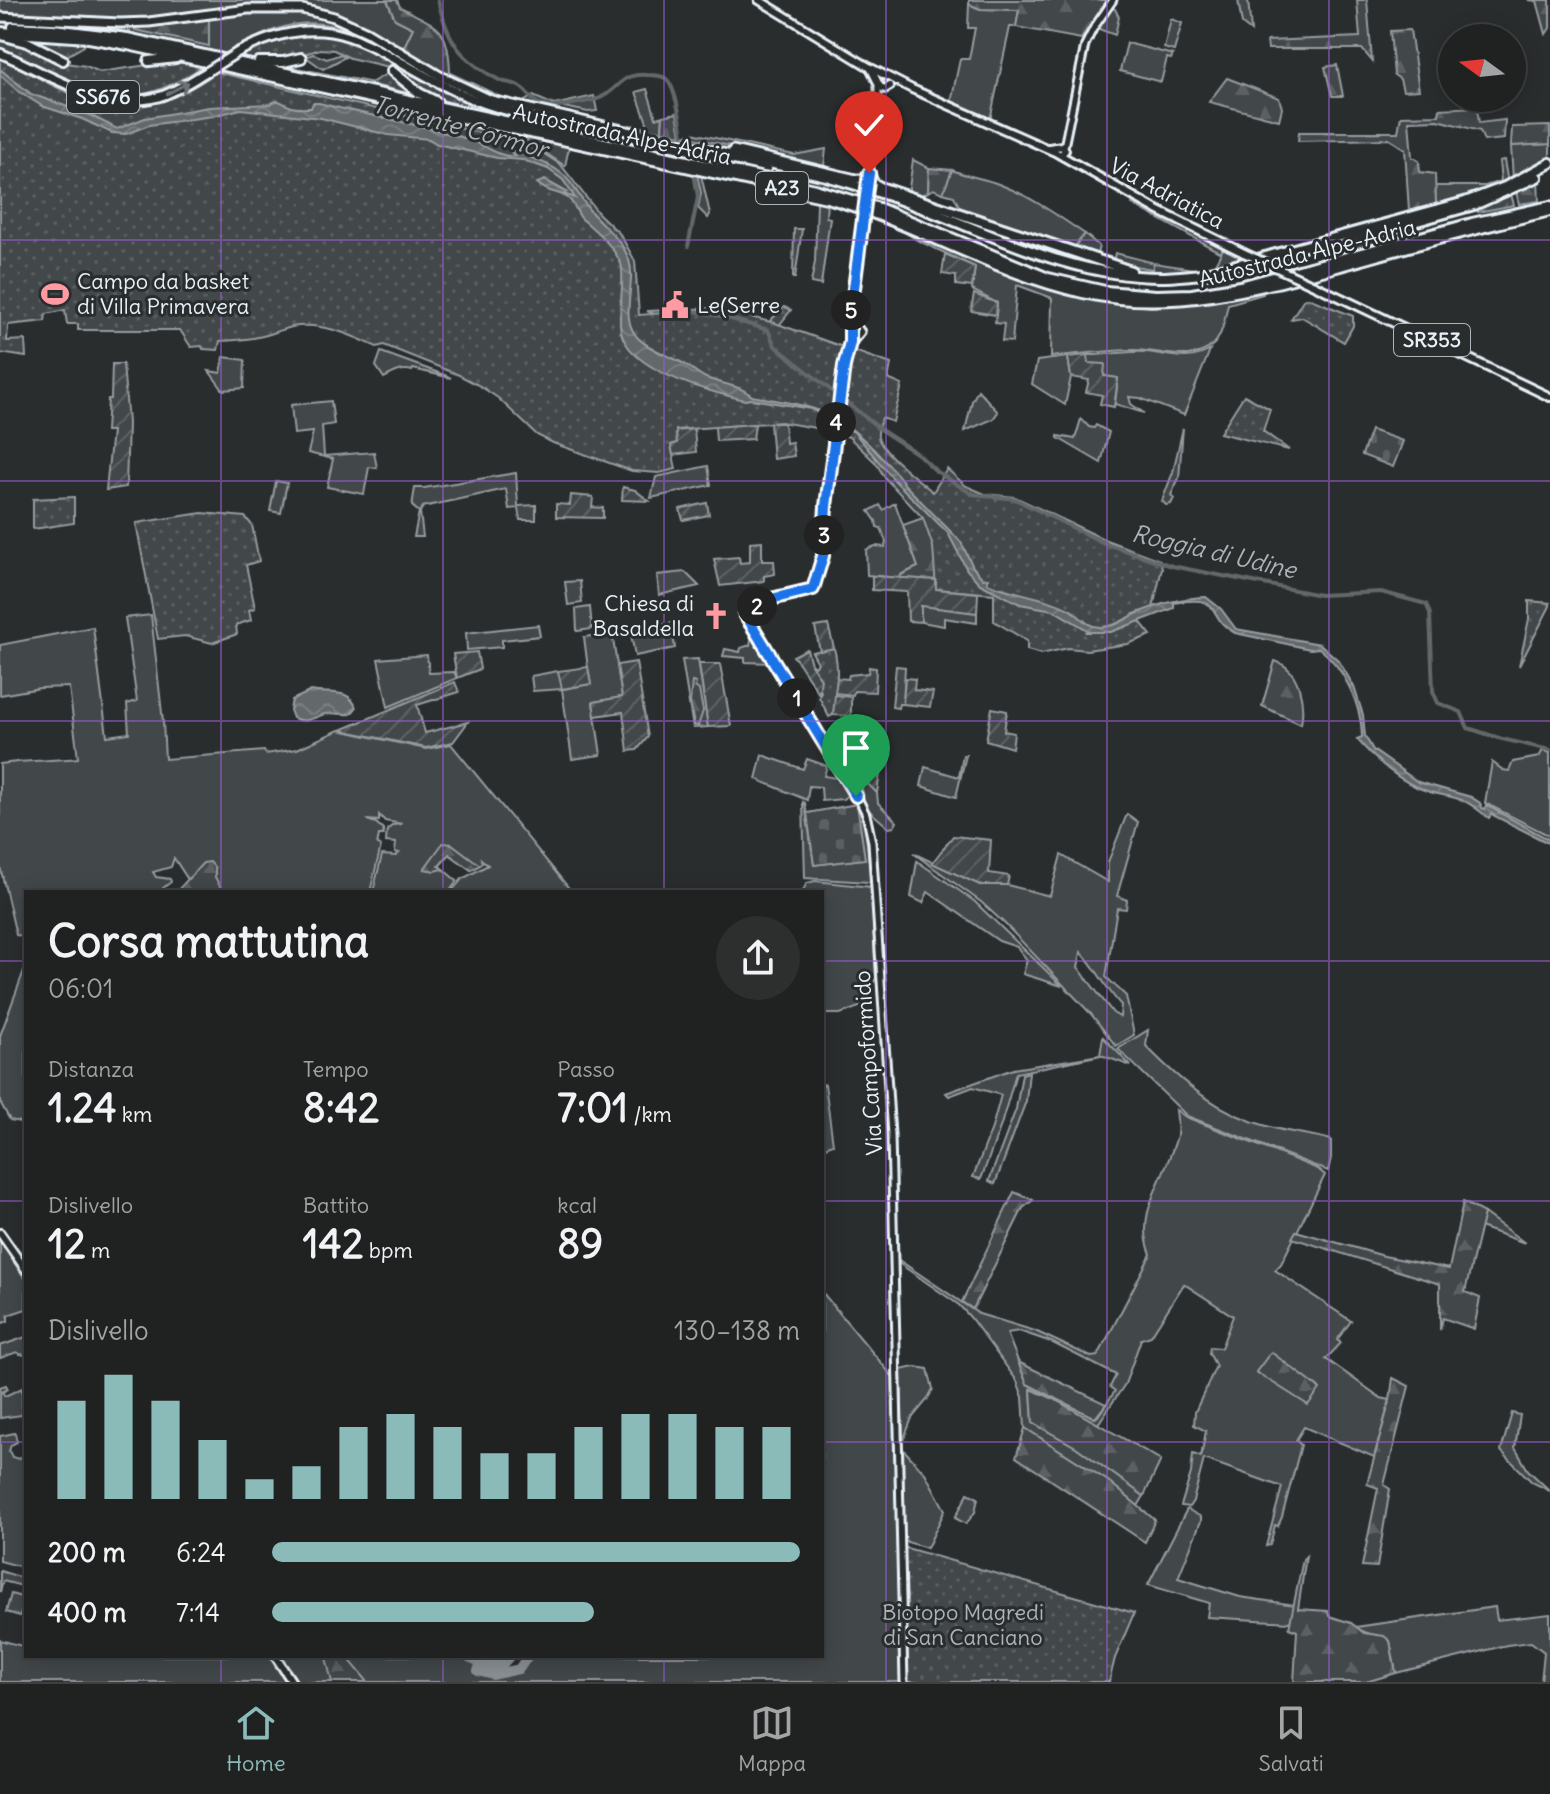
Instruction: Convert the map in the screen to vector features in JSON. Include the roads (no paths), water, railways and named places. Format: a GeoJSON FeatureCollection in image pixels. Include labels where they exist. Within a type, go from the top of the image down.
{"type":"FeatureCollection","features":[{"type":"Feature","properties":{"kind":"highway","name":"SS676"},"geometry":{"type":"LineString","coordinates":[[0,17],[120,23],[248,9],[302,9],[334,17],[367,32],[476,95],[692,148]]}},
{"type":"Feature","properties":{"kind":"highway","name":"SS676"},"geometry":{"type":"LineString","coordinates":[[0,53],[92,94],[116,100],[137,100],[157,97],[208,63],[284,29],[314,25],[339,29],[382,47],[436,81],[480,102],[865,183]]}},
{"type":"Feature","properties":{"kind":"highway"},"geometry":{"type":"LineString","coordinates":[[0,31],[63,60]]}},
{"type":"Feature","properties":{"kind":"highway","name":"Autostrada Alpe-Adria"},"geometry":{"type":"LineString","coordinates":[[0,31],[89,38],[827,198],[881,215],[1033,279],[1105,297],[1178,301],[1234,293],[1550,209]]}},
{"type":"Feature","properties":{"kind":"highway"},"geometry":{"type":"LineString","coordinates":[[149,61],[175,58],[202,64],[220,55],[265,63],[301,58]]}},
{"type":"Feature","properties":{"kind":"highway","name":"Autostrada Alpe-Adria"},"geometry":{"type":"LineString","coordinates":[[208,63],[480,115],[840,195],[920,224],[1036,274],[1082,287],[1122,293],[1192,294],[1231,288],[1472,223],[1550,209]]}},
{"type":"Feature","properties":{"kind":"highway"},"geometry":{"type":"LineString","coordinates":[[392,71],[429,99],[480,115]]}},
{"type":"Feature","properties":{"kind":"highway"},"geometry":{"type":"LineString","coordinates":[[640,134],[762,156],[863,179],[865,183],[1074,269],[1113,278],[1174,282],[1246,268],[1441,215],[1506,193],[1550,169]]}},
{"type":"Feature","properties":{"kind":"highway"},"geometry":{"type":"LineString","coordinates":[[865,183],[1076,265],[1138,276],[1176,276],[1203,274],[1262,259],[1465,202],[1505,187],[1550,163]]}},
{"type":"Feature","properties":{"kind":"highway"},"geometry":{"type":"LineString","coordinates":[[865,183],[873,183],[1070,253],[1130,271],[1176,276]]}},
{"type":"Feature","properties":{"kind":"main road","name":"Via Adriatica"},"geometry":{"type":"LineString","coordinates":[[759,0],[869,67],[912,89],[1046,148],[1060,149],[1075,164],[1157,210],[1550,397]]}},
{"type":"Feature","properties":{"kind":"main road"},"geometry":{"type":"LineString","coordinates":[[1060,149],[1085,45],[1113,0]]}},
{"type":"Feature","properties":{"kind":"main road","name":"Via Adriatica"},"geometry":{"type":"LineString","coordinates":[[869,67],[877,82]]}},
{"type":"Feature","properties":{"kind":"main road"},"geometry":{"type":"LineString","coordinates":[[849,347],[865,183],[878,103],[877,82],[880,76],[888,76],[889,87],[878,103]]}},
{"type":"Feature","properties":{"kind":"main road","name":"SR353"},"geometry":{"type":"LineString","coordinates":[[877,82],[881,88],[889,87]]}},
{"type":"Feature","properties":{"kind":"main road","name":"Via Adriatica"},"geometry":{"type":"LineString","coordinates":[[889,87],[912,89]]}},
{"type":"Feature","properties":{"kind":"main road"},"geometry":{"type":"LineString","coordinates":[[849,347],[861,330],[853,325]]}},
{"type":"Feature","properties":{"kind":"main road"},"geometry":{"type":"LineString","coordinates":[[849,334],[857,337]]}},
{"type":"Feature","properties":{"kind":"main road","name":"Via Campoformido"},"geometry":{"type":"LineString","coordinates":[[849,347],[825,515],[823,559],[811,590],[771,599],[745,614],[859,800],[870,830],[891,1135],[904,1682]]}},
{"type":"Feature","properties":{"kind":"main road"},"geometry":{"type":"LineString","coordinates":[[0,1233],[24,1267]]}},
{"type":"Feature","properties":{"kind":"main road"},"geometry":{"type":"LineString","coordinates":[[276,1658],[292,1682]]}},
{"type":"Feature","properties":{"kind":"water"},"geometry":{"type":"Polygon","coordinates":[[[0,69],[31,94],[88,114],[117,129],[145,118],[209,107],[279,101],[294,108],[311,108],[313,103],[319,103],[451,134],[504,155],[515,156],[511,152],[513,149],[546,164],[567,179],[626,253],[631,269],[629,321],[638,338],[706,378],[736,387],[752,396],[792,403],[823,412],[850,428],[880,456],[961,542],[973,567],[983,579],[988,578],[987,583],[1060,605],[1091,625],[1100,627],[1114,625],[1160,605],[1206,597],[1221,609],[1236,629],[1320,644],[1339,661],[1354,687],[1363,715],[1365,736],[1373,750],[1418,782],[1471,797],[1482,808],[1485,809],[1486,805],[1550,840],[1550,844],[1491,814],[1489,818],[1464,801],[1417,787],[1380,763],[1357,739],[1362,737],[1361,725],[1350,688],[1344,676],[1319,648],[1310,649],[1235,633],[1226,627],[1208,604],[1201,601],[1174,603],[1174,608],[1111,632],[1085,632],[1089,631],[1053,610],[1020,604],[980,584],[967,570],[948,533],[895,481],[854,432],[811,409],[730,396],[691,385],[651,366],[635,355],[625,341],[620,325],[622,269],[618,257],[582,219],[569,199],[537,183],[545,180],[575,198],[563,180],[548,169],[523,160],[497,158],[437,144],[429,139],[388,135],[321,118],[241,109],[149,125],[126,134],[112,133],[42,106],[18,91],[0,75],[0,69]]]}},
{"type":"Feature","properties":{"kind":"water"},"geometry":{"type":"Polygon","coordinates":[[[311,691],[344,694],[356,708],[351,714],[328,713],[306,720],[293,718],[290,710],[292,700],[311,691]]]}},
{"type":"Feature","properties":{"kind":"waterway","name":"Roggia di Udine"},"geometry":{"type":"LineString","coordinates":[[438,0],[451,38],[465,57],[499,80],[522,88],[544,106],[568,105],[600,98],[631,76],[665,78],[672,88],[683,136]]}},
{"type":"Feature","properties":{"kind":"waterway","name":"Roggia di Udine"},"geometry":{"type":"LineString","coordinates":[[688,246],[698,197],[694,173]]}},
{"type":"Feature","properties":{"kind":"waterway","name":"Roggia di Udine"},"geometry":{"type":"LineString","coordinates":[[693,311],[768,330],[775,346],[884,432],[972,494],[1015,499],[1104,543],[1172,566],[1320,595],[1381,592],[1426,604],[1430,613],[1433,691],[1438,703],[1461,712],[1468,728],[1550,750]]}},
{"type":"Feature","properties":{"kind":"place","name":"Campo da basket di Villa Primavera"},"geometry":{"type":"Point","coordinates":[55,294]}},
{"type":"Feature","properties":{"kind":"place","name":"Le(Serre"},"geometry":{"type":"Point","coordinates":[675,305]}},
{"type":"Feature","properties":{"kind":"place","name":"Chiesa di Basaldella"},"geometry":{"type":"Point","coordinates":[716,616]}},
{"type":"Feature","properties":{"kind":"water label","name":"Torrente Cormor"},"geometry":{"type":"Point","coordinates":[460,127]}},
{"type":"Feature","properties":{"kind":"park label","name":"Biotopo Magredi di San Canciano"},"geometry":{"type":"Point","coordinates":[963,1624]}}]}
